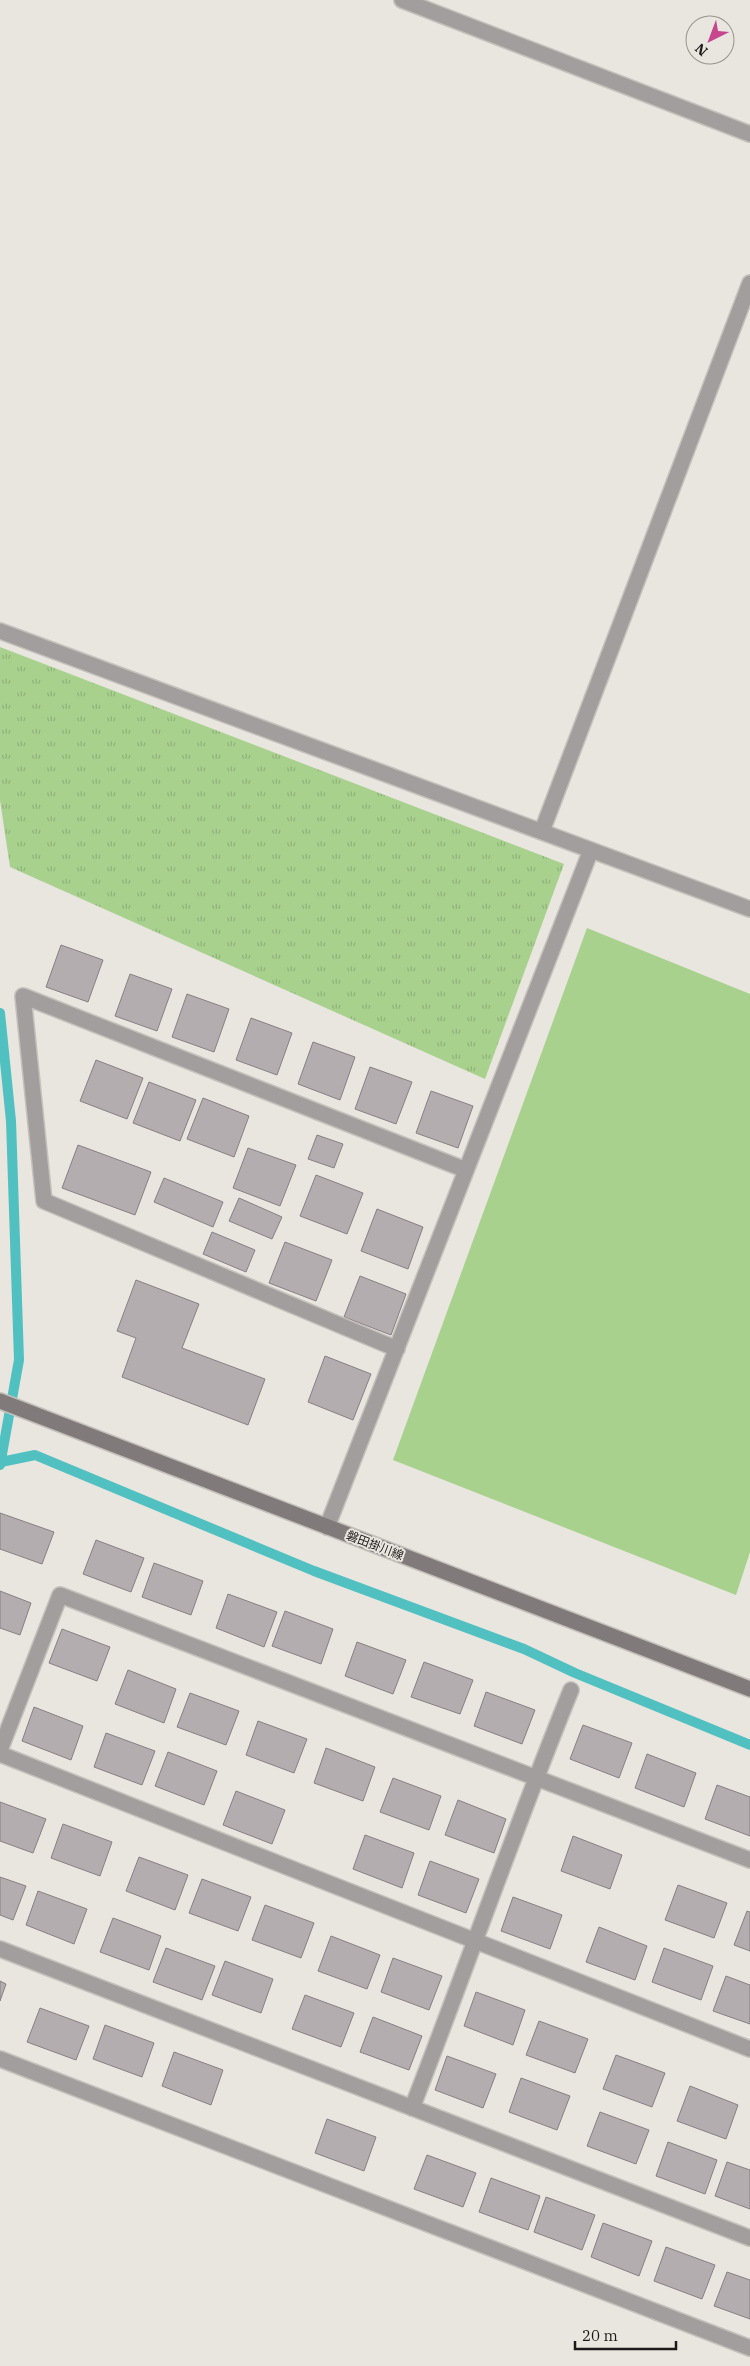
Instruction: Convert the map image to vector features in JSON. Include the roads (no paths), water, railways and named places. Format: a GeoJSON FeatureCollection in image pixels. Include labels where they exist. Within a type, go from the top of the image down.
{"type":"FeatureCollection","features":[{"type":"Feature","properties":{"kind":"main road","name":"磐田掛川線"},"geometry":{"type":"LineString","coordinates":[[1,1402],[750,1689]]}},
{"type":"Feature","properties":{"kind":"street"},"geometry":{"type":"LineString","coordinates":[[402,0],[750,134]]}},
{"type":"Feature","properties":{"kind":"street"},"geometry":{"type":"LineString","coordinates":[[542,832],[750,283]]}},
{"type":"Feature","properties":{"kind":"street"},"geometry":{"type":"LineString","coordinates":[[0,631],[750,910]]}},
{"type":"Feature","properties":{"kind":"street"},"geometry":{"type":"LineString","coordinates":[[327,1527],[591,850]]}},
{"type":"Feature","properties":{"kind":"street"},"geometry":{"type":"LineString","coordinates":[[396,1349],[44,1202],[23,996],[466,1170]]}},
{"type":"Feature","properties":{"kind":"street"},"geometry":{"type":"LineString","coordinates":[[750,1860],[60,1595],[0,1752],[750,2049]]}},
{"type":"Feature","properties":{"kind":"street"},"geometry":{"type":"LineString","coordinates":[[412,2108],[476,1941],[535,1778],[571,1690]]}},
{"type":"Feature","properties":{"kind":"street"},"geometry":{"type":"LineString","coordinates":[[0,1949],[750,2238]]}},
{"type":"Feature","properties":{"kind":"street"},"geometry":{"type":"LineString","coordinates":[[0,2059],[750,2348]]}},
{"type":"Feature","properties":{"kind":"waterway"},"geometry":{"type":"LineString","coordinates":[[0,1013],[11,1121],[19,1360],[0,1465]]}},
{"type":"Feature","properties":{"kind":"waterway"},"geometry":{"type":"LineString","coordinates":[[1,1462],[35,1455],[314,1571],[524,1649],[575,1673],[750,1745]]}}]}
